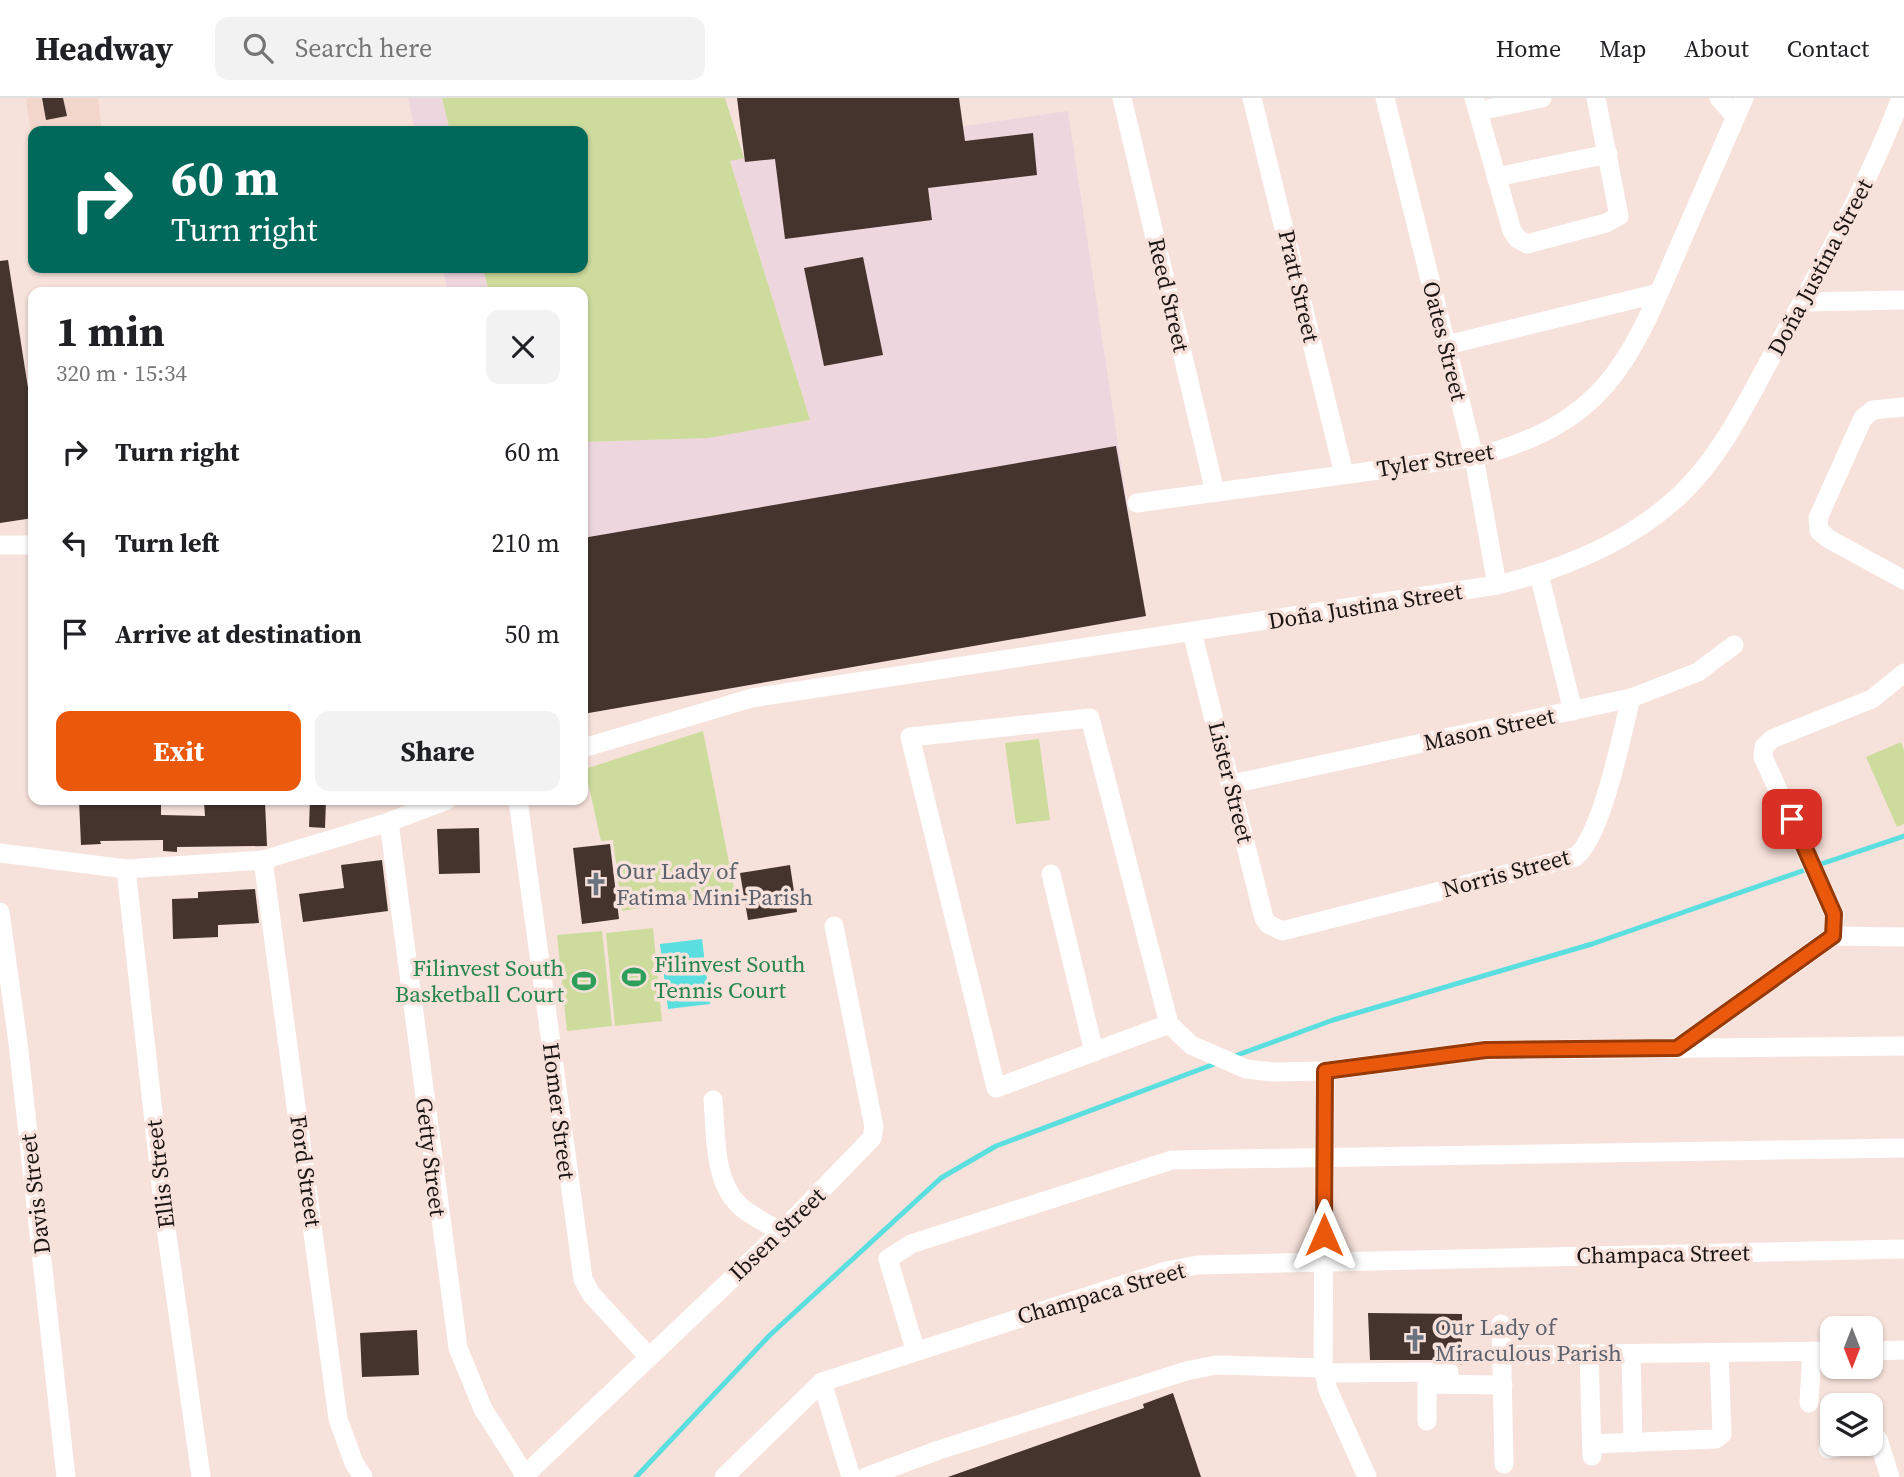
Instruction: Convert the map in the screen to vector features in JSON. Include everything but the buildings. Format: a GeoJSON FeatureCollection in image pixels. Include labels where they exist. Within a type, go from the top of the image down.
{"type":"FeatureCollection","features":[{"type":"Feature","properties":{"kind":"street","name":"Reed Street"},"geometry":{"type":"LineString","coordinates":[[1122,98],[1215,492]]}},
{"type":"Feature","properties":{"kind":"street","name":"Pratt Street"},"geometry":{"type":"LineString","coordinates":[[1252,98],[1344,474]]}},
{"type":"Feature","properties":{"kind":"street","name":"Oates Street"},"geometry":{"type":"LineString","coordinates":[[1385,98],[1474,457],[1497,585]]}},
{"type":"Feature","properties":{"kind":"street"},"geometry":{"type":"LineString","coordinates":[[1542,98],[1476,105],[1496,177],[1517,239],[1522,243],[1536,243],[1606,223],[1619,216],[1596,98]]}},
{"type":"Feature","properties":{"kind":"street"},"geometry":{"type":"LineString","coordinates":[[1719,98],[1735,117]]}},
{"type":"Feature","properties":{"kind":"street","name":"Tyler Street"},"geometry":{"type":"LineString","coordinates":[[1137,503],[1474,457],[1536,438],[1591,399],[1630,354],[1744,98]]}},
{"type":"Feature","properties":{"kind":"street","name":"Doña Justina Street"},"geometry":{"type":"LineString","coordinates":[[588,747],[752,698],[1497,585],[1580,559],[1634,530],[1679,496],[1698,478],[1726,439],[1872,169],[1901,98]]}},
{"type":"Feature","properties":{"kind":"street"},"geometry":{"type":"LineString","coordinates":[[1496,177],[1608,154]]}},
{"type":"Feature","properties":{"kind":"street"},"geometry":{"type":"LineString","coordinates":[[1447,345],[1659,293]]}},
{"type":"Feature","properties":{"kind":"street"},"geometry":{"type":"LineString","coordinates":[[1802,302],[1904,300]]}},
{"type":"Feature","properties":{"kind":"street"},"geometry":{"type":"LineString","coordinates":[[1904,407],[1873,410],[1863,418],[1818,519],[1819,531],[1829,539],[1904,580]]}},
{"type":"Feature","properties":{"kind":"street"},"geometry":{"type":"LineString","coordinates":[[0,545],[28,545]]}},
{"type":"Feature","properties":{"kind":"street"},"geometry":{"type":"LineString","coordinates":[[1539,574],[1573,711]]}},
{"type":"Feature","properties":{"kind":"street","name":"Lister Street"},"geometry":{"type":"LineString","coordinates":[[1192,632],[1264,918],[1274,929]]}},
{"type":"Feature","properties":{"kind":"street","name":"Mason Street"},"geometry":{"type":"LineString","coordinates":[[1232,784],[1631,698],[1698,672],[1734,645]]}},
{"type":"Feature","properties":{"kind":"street"},"geometry":{"type":"LineString","coordinates":[[1833,936],[1834,914],[1762,757],[1764,747],[1772,739],[1872,699],[1904,673]]}},
{"type":"Feature","properties":{"kind":"street","name":"Norris Street"},"geometry":{"type":"LineString","coordinates":[[1274,929],[1290,930],[1575,857],[1586,846],[1605,799],[1631,698]]}},
{"type":"Feature","properties":{"kind":"street"},"geometry":{"type":"LineString","coordinates":[[1169,1024],[996,1088],[910,737],[1090,718],[1169,1024],[1191,1045],[1246,1069],[1273,1072],[1325,1071],[1486,1050],[1904,1045]]}},
{"type":"Feature","properties":{"kind":"street"},"geometry":{"type":"LineString","coordinates":[[0,853],[126,869],[263,860],[389,822],[434,805]]}},
{"type":"Feature","properties":{"kind":"street","name":"Homer Street"},"geometry":{"type":"LineString","coordinates":[[520,805],[583,1279],[591,1294],[648,1356]]}},
{"type":"Feature","properties":{"kind":"street","name":"Getty Street"},"geometry":{"type":"LineString","coordinates":[[389,822],[458,1348],[483,1409],[524,1476]]}},
{"type":"Feature","properties":{"kind":"street","name":"Ford Street"},"geometry":{"type":"LineString","coordinates":[[263,860],[338,1419],[354,1463],[363,1477]]}},
{"type":"Feature","properties":{"kind":"street","name":"Ellis Street"},"geometry":{"type":"LineString","coordinates":[[126,869],[164,1221],[201,1477]]}},
{"type":"Feature","properties":{"kind":"street"},"geometry":{"type":"LineString","coordinates":[[1051,874],[1094,1052]]}},
{"type":"Feature","properties":{"kind":"street","name":"Davis Street"},"geometry":{"type":"LineString","coordinates":[[0,912],[9,1044],[66,1477]]}},
{"type":"Feature","properties":{"kind":"street","name":"Ibsen Street"},"geometry":{"type":"LineString","coordinates":[[524,1476],[780,1232],[869,1142],[874,1133],[834,926]]}},
{"type":"Feature","properties":{"kind":"street"},"geometry":{"type":"LineString","coordinates":[[1677,1048],[1833,936],[1904,937]]}},
{"type":"Feature","properties":{"kind":"street"},"geometry":{"type":"LineString","coordinates":[[1325,1071],[1324,1371],[1328,1390],[1367,1477]]}},
{"type":"Feature","properties":{"kind":"street"},"geometry":{"type":"LineString","coordinates":[[713,1100],[721,1169],[727,1189],[739,1205],[780,1232]]}},
{"type":"Feature","properties":{"kind":"street"},"geometry":{"type":"LineString","coordinates":[[915,1349],[888,1259],[911,1244],[1172,1160],[1904,1148]]}},
{"type":"Feature","properties":{"kind":"street","name":"Champaca Street"},"geometry":{"type":"LineString","coordinates":[[733,1473],[822,1382],[915,1349],[1166,1271],[1198,1265],[1324,1261],[1904,1249]]}},
{"type":"Feature","properties":{"kind":"street"},"geometry":{"type":"LineString","coordinates":[[1501,1324],[1504,1464]]}},
{"type":"Feature","properties":{"kind":"street"},"geometry":{"type":"LineString","coordinates":[[1883,1351],[1904,1350]]}},
{"type":"Feature","properties":{"kind":"street"},"geometry":{"type":"LineString","coordinates":[[1809,1403],[1812,1351]]}},
{"type":"Feature","properties":{"kind":"street"},"geometry":{"type":"LineString","coordinates":[[1502,1355],[1820,1351]]}},
{"type":"Feature","properties":{"kind":"street"},"geometry":{"type":"LineString","coordinates":[[1589,1354],[1592,1450],[1633,1443],[1711,1440],[1722,1434],[1719,1353]]}},
{"type":"Feature","properties":{"kind":"street"},"geometry":{"type":"LineString","coordinates":[[1631,1354],[1633,1443]]}},
{"type":"Feature","properties":{"kind":"street"},"geometry":{"type":"LineString","coordinates":[[866,1477],[1186,1371],[1216,1365],[1324,1371],[1449,1372]]}},
{"type":"Feature","properties":{"kind":"street"},"geometry":{"type":"LineString","coordinates":[[822,1382],[851,1477]]}},
{"type":"Feature","properties":{"kind":"street"},"geometry":{"type":"LineString","coordinates":[[1427,1421],[1427,1384],[1503,1385]]}},
{"type":"Feature","properties":{"kind":"street"},"geometry":{"type":"LineString","coordinates":[[1883,1448],[1890,1477]]}},
{"type":"Feature","properties":{"kind":"shaded area"},"geometry":{"type":"Polygon","coordinates":[[[26,98],[98,98],[101,126],[30,126],[26,98]]]}},
{"type":"Feature","properties":{"kind":"shaded area"},"geometry":{"type":"Polygon","coordinates":[[[408,98],[442,98],[449,126],[414,126],[408,98]]]}},
{"type":"Feature","properties":{"kind":"shaded area"},"geometry":{"type":"Polygon","coordinates":[[[1068,111],[1144,617],[588,702],[588,442],[708,438],[810,420],[730,160],[1068,111]]]}},
{"type":"Feature","properties":{"kind":"shaded area"},"geometry":{"type":"Polygon","coordinates":[[[444,273],[484,273],[488,287],[447,287],[444,273]]]}},
{"type":"Feature","properties":{"kind":"green space"},"geometry":{"type":"Polygon","coordinates":[[[442,98],[725,98],[744,158],[730,161],[810,420],[708,438],[588,442],[588,287],[488,287],[484,273],[588,273],[588,126],[449,126],[442,98]]]}},
{"type":"Feature","properties":{"kind":"green space"},"geometry":{"type":"Polygon","coordinates":[[[703,731],[735,893],[622,911],[613,840],[601,841],[588,782],[588,768],[703,731]]]}},
{"type":"Feature","properties":{"kind":"green space"},"geometry":{"type":"Polygon","coordinates":[[[1039,739],[1050,820],[1016,824],[1005,743],[1039,739]]]}},
{"type":"Feature","properties":{"kind":"green space"},"geometry":{"type":"Polygon","coordinates":[[[1901,742],[1904,750],[1904,824],[1897,827],[1866,757],[1901,742]]]}},
{"type":"Feature","properties":{"kind":"green space","name":"Filinvest South Tennis Court"},"geometry":{"type":"Polygon","coordinates":[[[653,928],[662,1021],[615,1026],[606,933],[653,928]]]}},
{"type":"Feature","properties":{"kind":"green space","name":"Filinvest South Basketball Court"},"geometry":{"type":"Polygon","coordinates":[[[602,931],[612,1026],[567,1031],[557,935],[602,931]]]}},
{"type":"Feature","properties":{"kind":"water"},"geometry":{"type":"Polygon","coordinates":[[[702,939],[710,1004],[668,1009],[660,944],[702,939]]]}},
{"type":"Feature","properties":{"kind":"waterway"},"geometry":{"type":"LineString","coordinates":[[1818,865],[1904,836]]}},
{"type":"Feature","properties":{"kind":"waterway"},"geometry":{"type":"LineString","coordinates":[[1232,1057],[1333,1020],[1592,944],[1808,869]]}},
{"type":"Feature","properties":{"kind":"waterway"},"geometry":{"type":"LineString","coordinates":[[636,1477],[770,1335],[941,1178],[996,1146],[1217,1063]]}},
{"type":"Feature","properties":{"kind":"place","name":"Our Lady of Fatima Mini-Parish"},"geometry":{"type":"Point","coordinates":[596,884]}},
{"type":"Feature","properties":{"kind":"place","name":"Filinvest South Tennis Court"},"geometry":{"type":"Point","coordinates":[634,977]}},
{"type":"Feature","properties":{"kind":"place","name":"Filinvest South Basketball Court"},"geometry":{"type":"Point","coordinates":[584,981]}},
{"type":"Feature","properties":{"kind":"place","name":"Our Lady of Miraculous Parish"},"geometry":{"type":"Point","coordinates":[1415,1340]}},
{"type":"Feature","properties":{"kind":"route"},"geometry":{"type":"LineString","coordinates":[[1324,1235],[1325,1071],[1439,1054],[1486,1050],[1677,1048],[1833,936],[1834,914],[1792,819]]}}]}
